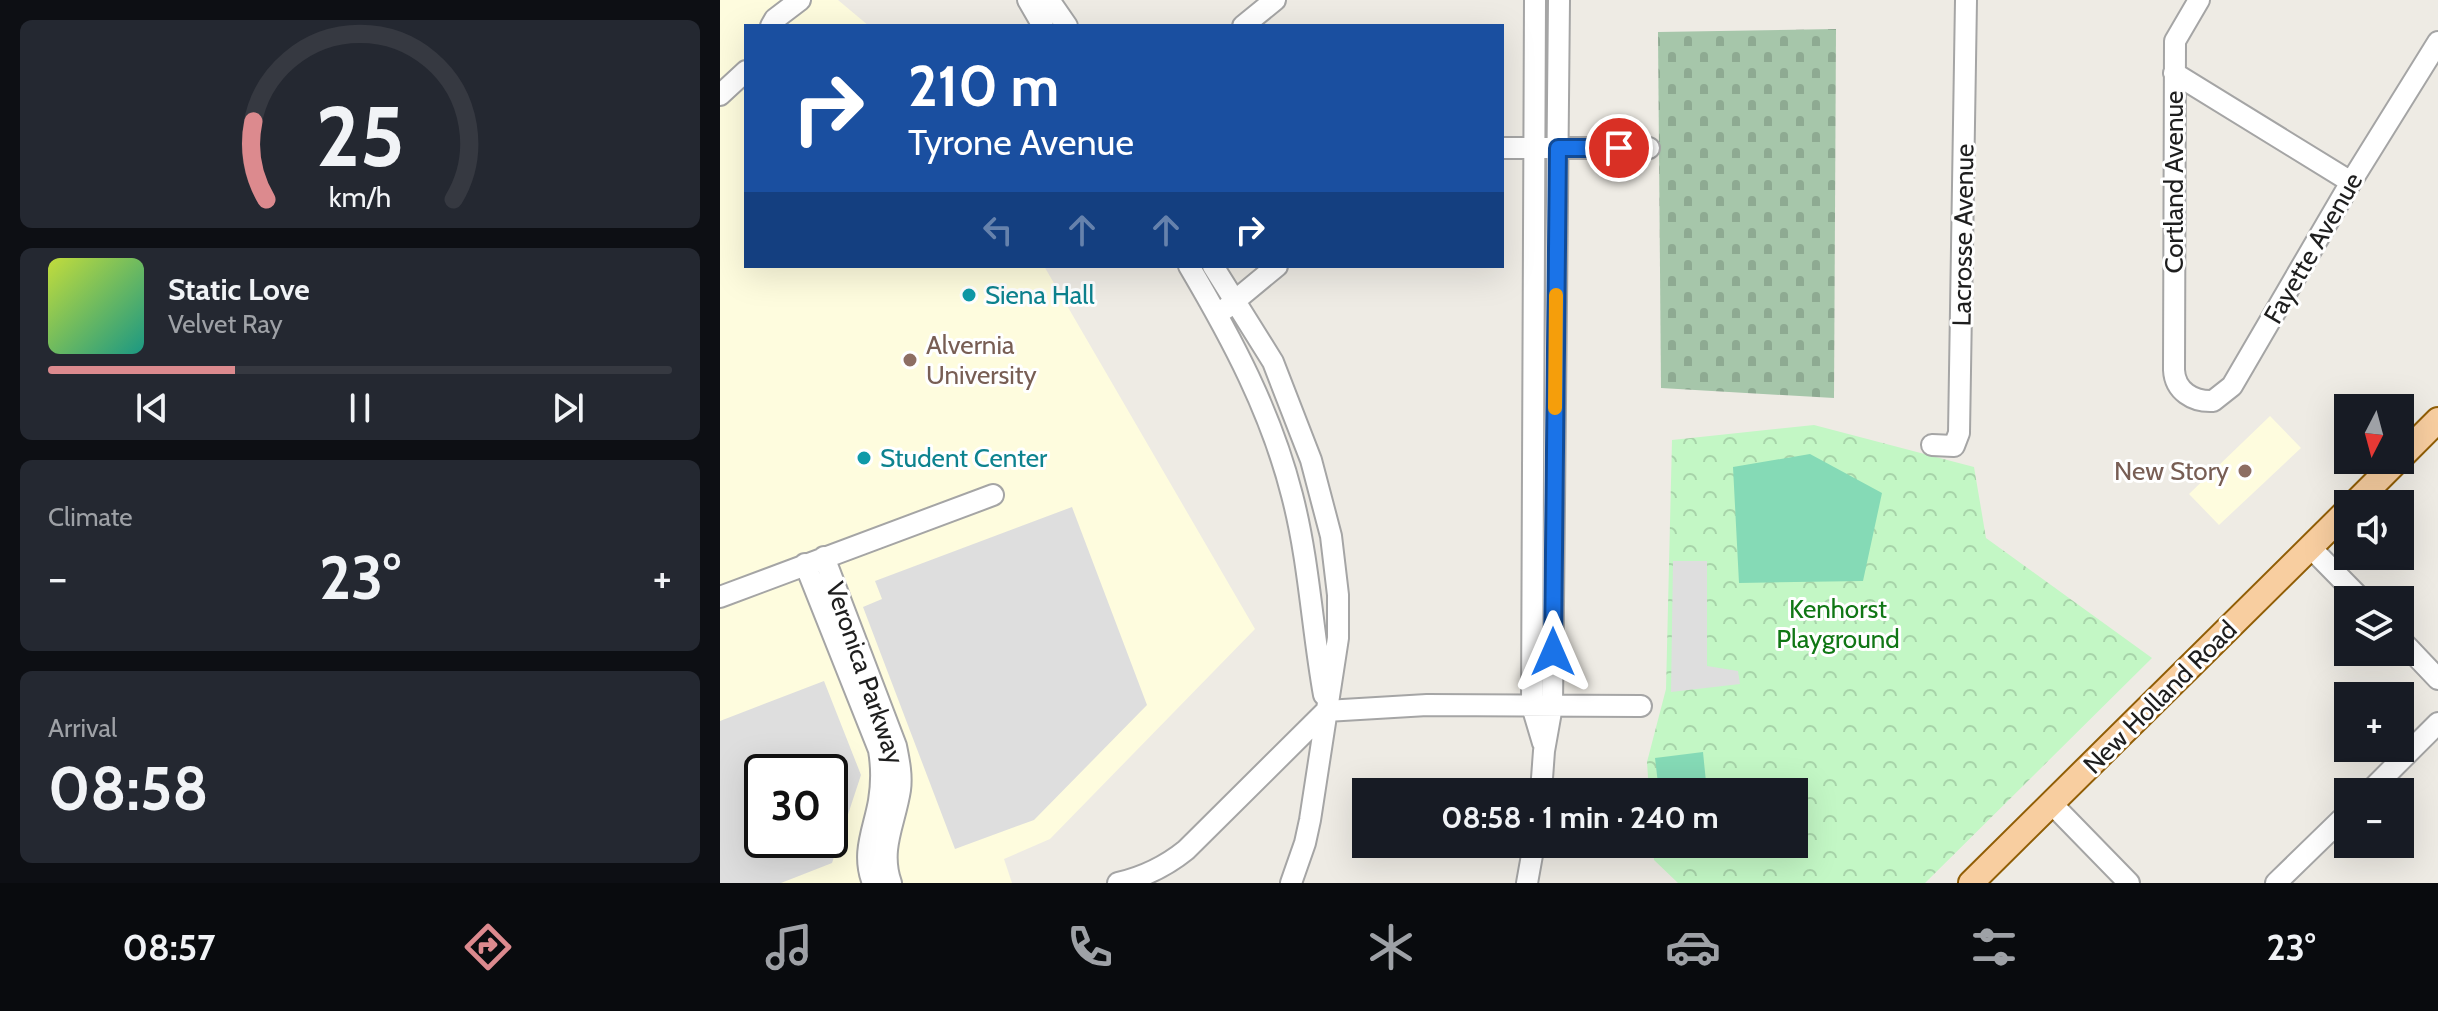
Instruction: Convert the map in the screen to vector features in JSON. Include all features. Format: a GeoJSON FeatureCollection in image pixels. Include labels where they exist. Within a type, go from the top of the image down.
{"type":"FeatureCollection","features":[{"type":"Feature","properties":{"kind":"main road"},"geometry":{"type":"LineString","coordinates":[[2414,444],[2438,420]]}},
{"type":"Feature","properties":{"kind":"main road"},"geometry":{"type":"LineString","coordinates":[[2368,490],[2384,474]]}},
{"type":"Feature","properties":{"kind":"main road","name":"New Holland Road"},"geometry":{"type":"LineString","coordinates":[[1971,883],[2334,524]]}},
{"type":"Feature","properties":{"kind":"street"},"geometry":{"type":"LineString","coordinates":[[1028,0],[1042,24]]}},
{"type":"Feature","properties":{"kind":"street"},"geometry":{"type":"LineString","coordinates":[[1049,0],[1066,24]]}},
{"type":"Feature","properties":{"kind":"street"},"geometry":{"type":"LineString","coordinates":[[1245,24],[1275,0]]}},
{"type":"Feature","properties":{"kind":"street"},"geometry":{"type":"LineString","coordinates":[[1535,0],[1542,778]]}},
{"type":"Feature","properties":{"kind":"street"},"geometry":{"type":"LineString","coordinates":[[1542,706],[1558,148],[1559,0]]}},
{"type":"Feature","properties":{"kind":"street","name":"Lacrosse Avenue"},"geometry":{"type":"LineString","coordinates":[[1932,445],[1954,446],[1959,433],[1966,0]]}},
{"type":"Feature","properties":{"kind":"street"},"geometry":{"type":"LineString","coordinates":[[772,24],[798,2]]}},
{"type":"Feature","properties":{"kind":"street","name":"Cortland Avenue"},"geometry":{"type":"LineString","coordinates":[[2174,370],[2175,41],[2189,6]]}},
{"type":"Feature","properties":{"kind":"street","name":"Fayette Avenue"},"geometry":{"type":"LineString","coordinates":[[2174,370],[2179,388],[2200,401],[2213,401],[2232,386],[2351,182],[2438,42]]}},
{"type":"Feature","properties":{"kind":"street"},"geometry":{"type":"LineString","coordinates":[[720,95],[744,73]]}},
{"type":"Feature","properties":{"kind":"street"},"geometry":{"type":"LineString","coordinates":[[2174,73],[2351,182]]}},
{"type":"Feature","properties":{"kind":"street"},"geometry":{"type":"LineString","coordinates":[[1504,148],[1649,148]]}},
{"type":"Feature","properties":{"kind":"street"},"geometry":{"type":"LineString","coordinates":[[1190,268],[1218,315],[1261,402],[1292,494],[1305,559],[1326,711]]}},
{"type":"Feature","properties":{"kind":"street"},"geometry":{"type":"LineString","coordinates":[[1214,268],[1273,362],[1311,460],[1331,536],[1338,595],[1338,638],[1308,832],[1291,883]]}},
{"type":"Feature","properties":{"kind":"street"},"geometry":{"type":"LineString","coordinates":[[1218,315],[1275,268]]}},
{"type":"Feature","properties":{"kind":"street"},"geometry":{"type":"LineString","coordinates":[[720,597],[993,495]]}},
{"type":"Feature","properties":{"kind":"street"},"geometry":{"type":"LineString","coordinates":[[2310,547],[2348,586]]}},
{"type":"Feature","properties":{"kind":"street","name":"Veronica Parkway"},"geometry":{"type":"LineString","coordinates":[[815,560],[879,750],[883,771],[869,846],[873,883]]}},
{"type":"Feature","properties":{"kind":"street","name":"Veronica Parkway"},"geometry":{"type":"LineString","coordinates":[[815,560],[896,746],[901,771],[900,792],[887,838],[887,871],[891,883]]}},
{"type":"Feature","properties":{"kind":"street"},"geometry":{"type":"LineString","coordinates":[[2414,654],[2438,679]]}},
{"type":"Feature","properties":{"kind":"street"},"geometry":{"type":"LineString","coordinates":[[1118,883],[1143,877],[1169,864],[1186,850],[1326,711],[1427,705],[1641,706]]}},
{"type":"Feature","properties":{"kind":"street"},"geometry":{"type":"LineString","coordinates":[[2383,778],[2438,723]]}},
{"type":"Feature","properties":{"kind":"street"},"geometry":{"type":"LineString","coordinates":[[2052,804],[2129,883]]}},
{"type":"Feature","properties":{"kind":"street"},"geometry":{"type":"LineString","coordinates":[[2276,883],[2334,827]]}},
{"type":"Feature","properties":{"kind":"street"},"geometry":{"type":"LineString","coordinates":[[1527,883],[1531,858]]}},
{"type":"Feature","properties":{"kind":"shaded area","name":"Alvernia University"},"geometry":{"type":"Polygon","coordinates":[[[720,0],[838,0],[867,24],[744,24],[744,268],[1045,268],[1255,629],[1050,839],[1004,859],[1012,883],[720,883],[720,0]]]}},
{"type":"Feature","properties":{"kind":"shaded area","name":"New Story"},"geometry":{"type":"Polygon","coordinates":[[[2270,416],[2301,448],[2219,525],[2189,494],[2270,416]]]}},
{"type":"Feature","properties":{"kind":"shaded area"},"geometry":{"type":"Polygon","coordinates":[[[1072,507],[1147,705],[1034,820],[955,849],[863,607],[882,599],[875,581],[1072,507]]]}},
{"type":"Feature","properties":{"kind":"shaded area"},"geometry":{"type":"Polygon","coordinates":[[[1673,561],[1707,561],[1707,666],[1738,671],[1740,684],[1671,692],[1673,561]]]}},
{"type":"Feature","properties":{"kind":"shaded area"},"geometry":{"type":"Polygon","coordinates":[[[824,681],[861,775],[848,814],[848,754],[744,754],[744,858],[834,858],[832,863],[781,883],[720,883],[720,721],[824,681]]]}},
{"type":"Feature","properties":{"kind":"green space"},"geometry":{"type":"Polygon","coordinates":[[[1836,29],[1834,398],[1661,388],[1658,32],[1836,29]]]}},
{"type":"Feature","properties":{"kind":"green space","name":"Kenhorst Playground"},"geometry":{"type":"Polygon","coordinates":[[[1814,425],[1974,467],[1986,538],[2152,658],[1925,883],[1678,883],[1654,858],[1808,858],[1808,778],[1648,778],[1647,762],[1666,689],[1672,440],[1814,425]]]}},
{"type":"Feature","properties":{"kind":"green space"},"geometry":{"type":"Polygon","coordinates":[[[1810,454],[1882,493],[1863,581],[1739,583],[1733,467],[1810,454]]]}},
{"type":"Feature","properties":{"kind":"green space"},"geometry":{"type":"Polygon","coordinates":[[[1703,752],[1706,778],[1657,778],[1655,758],[1703,752]]]}},
{"type":"Feature","properties":{"kind":"slow traffic"},"geometry":{"type":"LineString","coordinates":[[1555,408],[1556,295]]}},
{"type":"Feature","properties":{"kind":"place","name":"Siena Hall"},"geometry":{"type":"Point","coordinates":[969,295]}},
{"type":"Feature","properties":{"kind":"place","name":"Alvernia University"},"geometry":{"type":"Point","coordinates":[910,360]}},
{"type":"Feature","properties":{"kind":"place","name":"Student Center"},"geometry":{"type":"Point","coordinates":[864,458]}},
{"type":"Feature","properties":{"kind":"place","name":"New Story"},"geometry":{"type":"Point","coordinates":[2245,471]}},
{"type":"Feature","properties":{"kind":"route"},"geometry":{"type":"LineString","coordinates":[[1553,652],[1558,148],[1619,148]]}}]}
